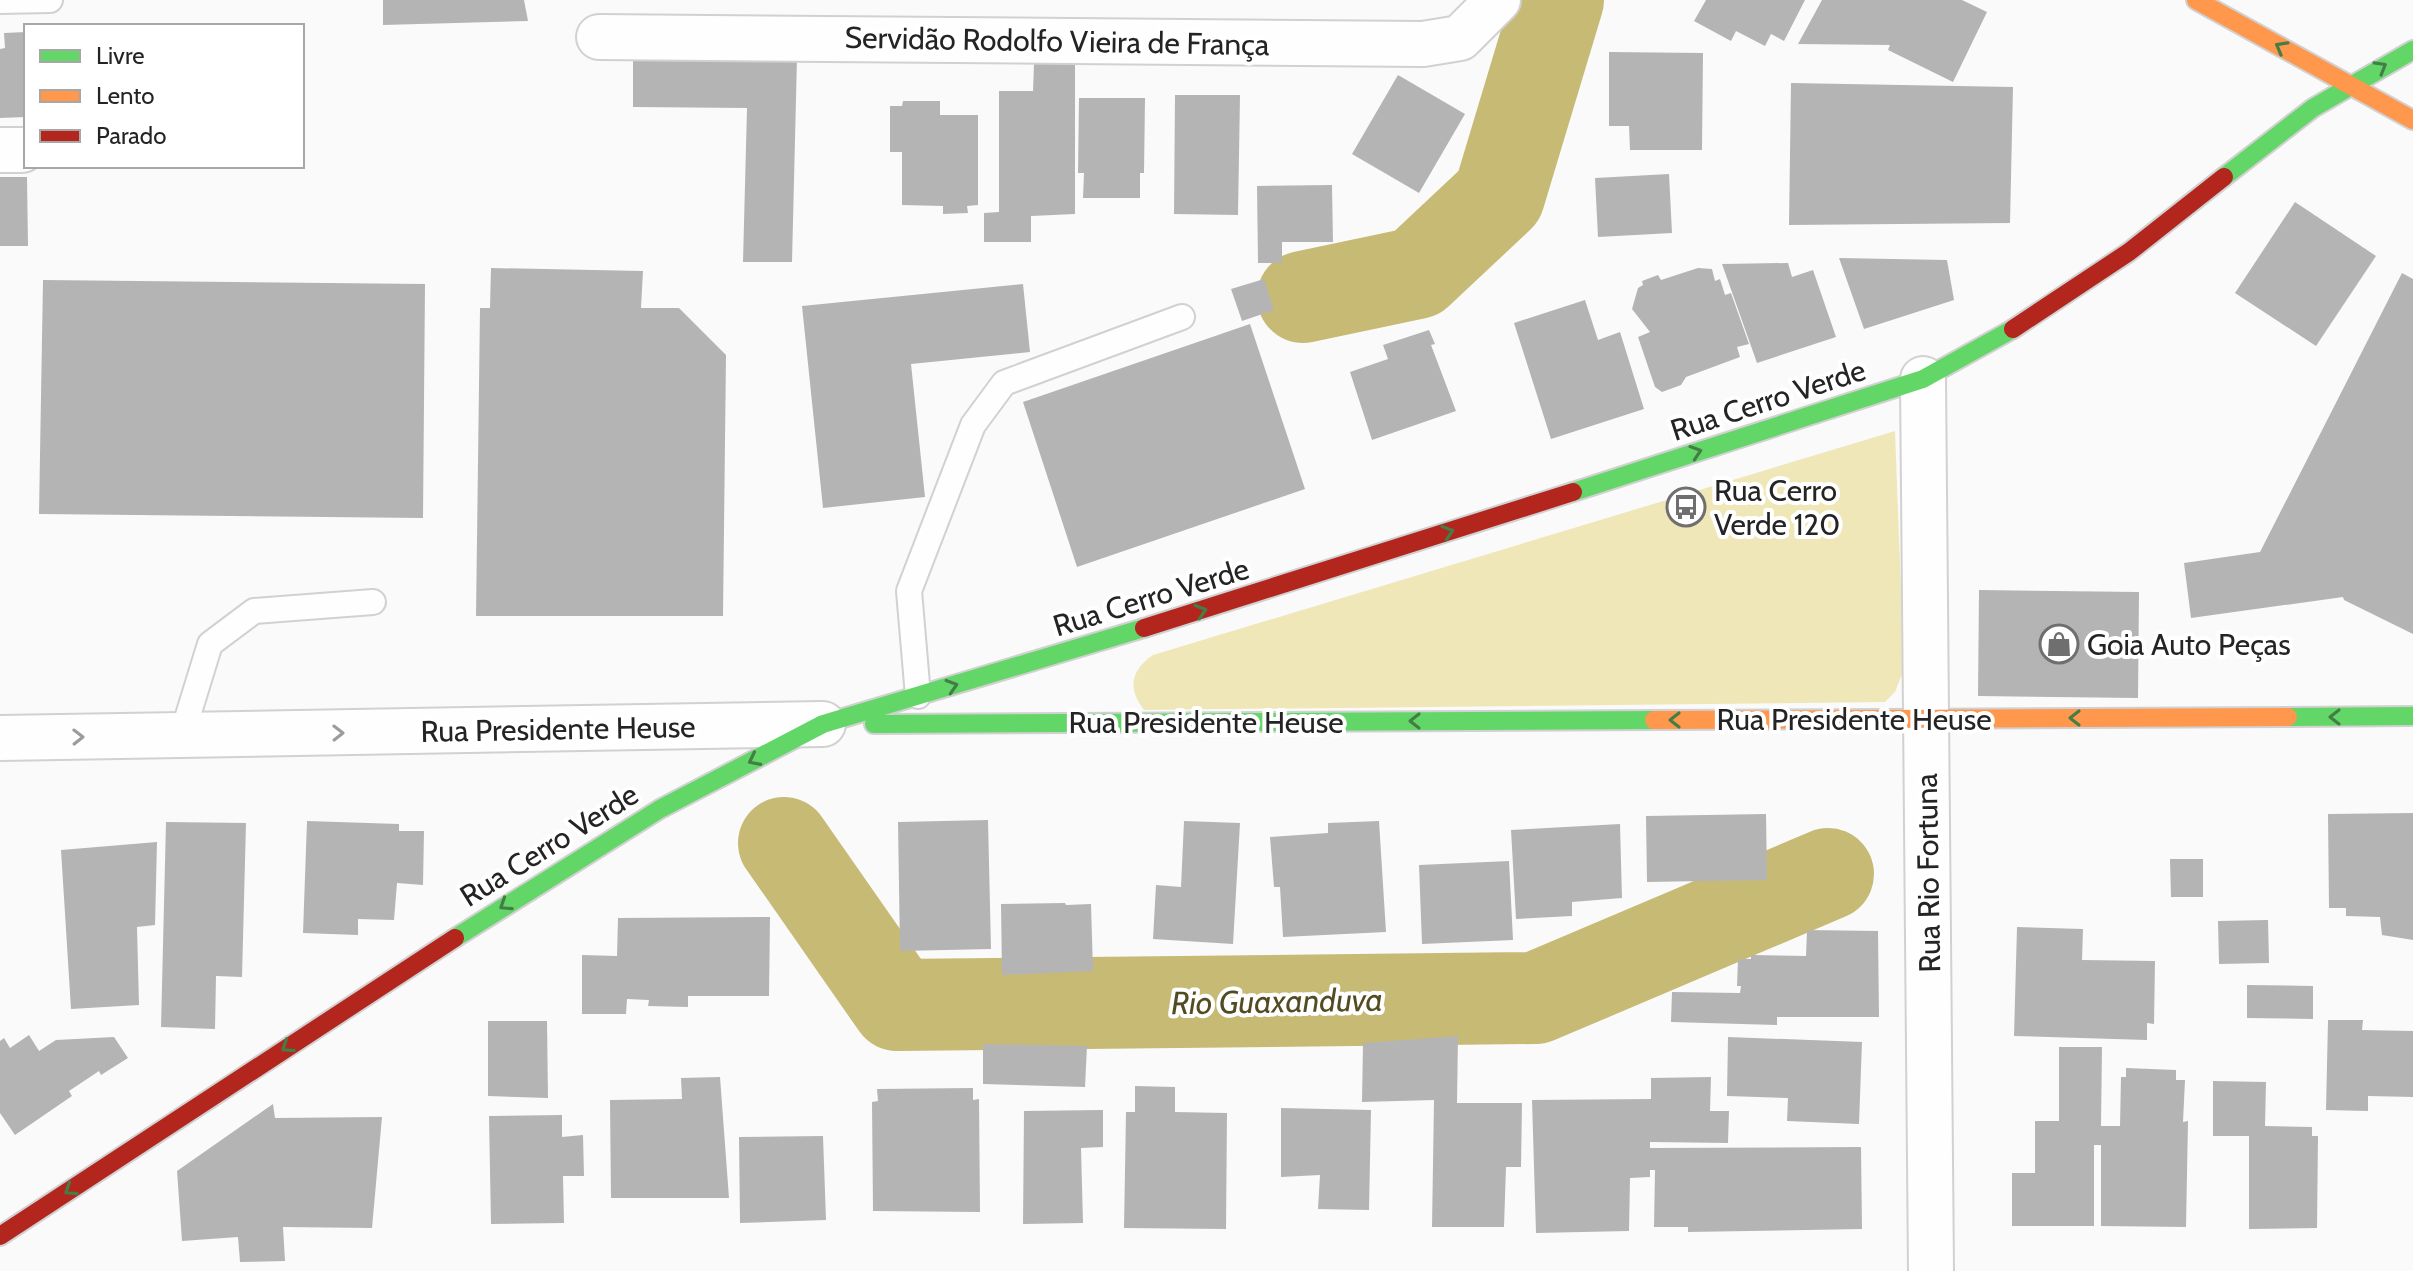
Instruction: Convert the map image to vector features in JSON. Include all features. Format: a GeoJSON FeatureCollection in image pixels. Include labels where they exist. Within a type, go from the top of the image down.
{"type":"FeatureCollection","features":[{"type":"Feature","properties":{"kind":"street","name":"Servidão Rodolfo Vieira de França"},"geometry":{"type":"LineString","coordinates":[[599,37],[1423,44],[1460,38],[1498,0]]}},
{"type":"Feature","properties":{"kind":"street"},"geometry":{"type":"LineString","coordinates":[[2196,0],[2413,120]]}},
{"type":"Feature","properties":{"kind":"street","name":"Rua Cerro Verde"},"geometry":{"type":"LineString","coordinates":[[0,1236],[542,881],[660,809],[823,724],[1249,596],[1923,379],[2021,325],[2129,252],[2313,108],[2413,50]]}},
{"type":"Feature","properties":{"kind":"street","name":"Rua Rio Fortuna"},"geometry":{"type":"LineString","coordinates":[[1923,379],[1931,1271]]}},
{"type":"Feature","properties":{"kind":"street","name":"Rua Presidente Heuse"},"geometry":{"type":"LineString","coordinates":[[0,738],[823,724],[2413,716]]}},
{"type":"Feature","properties":{"kind":"lane"},"geometry":{"type":"LineString","coordinates":[[0,1],[50,0]]}},
{"type":"Feature","properties":{"kind":"lane"},"geometry":{"type":"LineString","coordinates":[[918,696],[909,591],[973,425],[1004,383],[1182,317]]}},
{"type":"Feature","properties":{"kind":"lane"},"geometry":{"type":"LineString","coordinates":[[182,735],[210,644],[254,611],[373,602]]}},
{"type":"Feature","properties":{"kind":"shaded area"},"geometry":{"type":"Polygon","coordinates":[[[1895,431],[1904,669],[1895,692],[1885,702],[1144,710],[1135,694],[1136,673],[1153,655],[1895,431]]]}},
{"type":"Feature","properties":{"kind":"building"},"geometry":{"type":"Polygon","coordinates":[[[383,0],[524,0],[528,21],[383,25],[383,0]]]}},
{"type":"Feature","properties":{"kind":"building"},"geometry":{"type":"Polygon","coordinates":[[[1706,0],[1805,0],[1784,41],[1771,34],[1765,46],[1736,31],[1731,41],[1694,21],[1706,0]]]}},
{"type":"Feature","properties":{"kind":"building"},"geometry":{"type":"Polygon","coordinates":[[[1822,0],[1962,0],[1987,12],[1953,82],[1888,50],[1890,45],[1798,44],[1822,0]]]}},
{"type":"Feature","properties":{"kind":"building"},"geometry":{"type":"Polygon","coordinates":[[[24,32],[24,117],[0,118],[0,49],[5,48],[4,33],[24,32]]]}},
{"type":"Feature","properties":{"kind":"building"},"geometry":{"type":"Polygon","coordinates":[[[1609,52],[1703,53],[1702,150],[1630,150],[1629,126],[1609,126],[1609,52]]]}},
{"type":"Feature","properties":{"kind":"building"},"geometry":{"type":"Polygon","coordinates":[[[633,56],[797,58],[792,262],[743,262],[747,108],[633,107],[633,56]]]}},
{"type":"Feature","properties":{"kind":"building"},"geometry":{"type":"Polygon","coordinates":[[[1034,64],[1075,64],[1075,214],[1031,216],[1031,242],[984,242],[984,213],[999,212],[999,91],[1033,91],[1034,64]]]}},
{"type":"Feature","properties":{"kind":"building"},"geometry":{"type":"Polygon","coordinates":[[[1398,75],[1465,114],[1419,193],[1352,154],[1398,75]]]}},
{"type":"Feature","properties":{"kind":"building"},"geometry":{"type":"Polygon","coordinates":[[[1791,83],[2013,87],[2010,223],[1789,225],[1791,83]]]}},
{"type":"Feature","properties":{"kind":"building"},"geometry":{"type":"Polygon","coordinates":[[[1175,95],[1240,95],[1238,215],[1174,214],[1175,95]]]}},
{"type":"Feature","properties":{"kind":"building"},"geometry":{"type":"Polygon","coordinates":[[[1079,98],[1145,98],[1144,173],[1140,173],[1140,198],[1083,198],[1084,173],[1078,173],[1079,98]]]}},
{"type":"Feature","properties":{"kind":"building"},"geometry":{"type":"Polygon","coordinates":[[[903,101],[940,101],[940,115],[978,115],[978,205],[967,206],[968,213],[943,214],[943,206],[902,205],[902,152],[890,152],[890,106],[902,106],[903,101]]]}},
{"type":"Feature","properties":{"kind":"building"},"geometry":{"type":"Polygon","coordinates":[[[1669,174],[1672,233],[1598,237],[1595,178],[1669,174]]]}},
{"type":"Feature","properties":{"kind":"building"},"geometry":{"type":"Polygon","coordinates":[[[0,177],[27,177],[28,246],[0,246],[0,177]]]}},
{"type":"Feature","properties":{"kind":"building"},"geometry":{"type":"Polygon","coordinates":[[[1332,185],[1333,242],[1282,242],[1282,263],[1258,263],[1257,186],[1332,185]]]}},
{"type":"Feature","properties":{"kind":"building"},"geometry":{"type":"Polygon","coordinates":[[[2295,202],[2376,256],[2316,346],[2235,293],[2295,202]]]}},
{"type":"Feature","properties":{"kind":"building"},"geometry":{"type":"Polygon","coordinates":[[[1839,258],[1947,260],[1954,300],[1864,329],[1839,258]]]}},
{"type":"Feature","properties":{"kind":"building"},"geometry":{"type":"Polygon","coordinates":[[[1788,263],[1792,277],[1813,270],[1836,337],[1757,363],[1722,264],[1788,263]]]}},
{"type":"Feature","properties":{"kind":"building"},"geometry":{"type":"Polygon","coordinates":[[[491,268],[643,271],[641,308],[679,308],[726,355],[723,616],[476,616],[480,308],[490,308],[491,268]]]}},
{"type":"Feature","properties":{"kind":"building"},"geometry":{"type":"Polygon","coordinates":[[[1698,268],[1712,269],[1715,281],[1720,279],[1725,295],[1731,293],[1749,344],[1737,347],[1740,357],[1686,377],[1681,385],[1662,392],[1655,387],[1638,337],[1650,332],[1632,309],[1638,288],[1643,285],[1642,281],[1658,275],[1661,280],[1698,268]]]}},
{"type":"Feature","properties":{"kind":"building"},"geometry":{"type":"Polygon","coordinates":[[[2402,273],[2413,279],[2413,634],[2343,597],[2191,618],[2184,563],[2260,552],[2402,273]]]}},
{"type":"Feature","properties":{"kind":"building"},"geometry":{"type":"Polygon","coordinates":[[[1264,279],[1274,310],[1242,321],[1231,289],[1264,279]]]}},
{"type":"Feature","properties":{"kind":"building"},"geometry":{"type":"Polygon","coordinates":[[[43,280],[425,284],[423,518],[39,514],[43,280]]]}},
{"type":"Feature","properties":{"kind":"building"},"geometry":{"type":"Polygon","coordinates":[[[1023,284],[1030,352],[911,364],[925,497],[823,508],[802,306],[1023,284]]]}},
{"type":"Feature","properties":{"kind":"building"},"geometry":{"type":"Polygon","coordinates":[[[1585,300],[1598,340],[1620,332],[1644,409],[1551,439],[1514,323],[1585,300]]]}},
{"type":"Feature","properties":{"kind":"building"},"geometry":{"type":"Polygon","coordinates":[[[1250,324],[1305,489],[1077,567],[1023,402],[1250,324]]]}},
{"type":"Feature","properties":{"kind":"building"},"geometry":{"type":"Polygon","coordinates":[[[1429,330],[1435,344],[1431,345],[1456,411],[1372,440],[1350,372],[1388,359],[1383,345],[1429,330]]]}},
{"type":"Feature","properties":{"kind":"building","name":"Goia Auto Peças"},"geometry":{"type":"Polygon","coordinates":[[[1979,590],[2139,592],[2138,698],[1978,696],[1979,590]]]}},
{"type":"Feature","properties":{"kind":"building"},"geometry":{"type":"Polygon","coordinates":[[[2413,813],[2413,940],[2382,935],[2380,917],[2346,916],[2346,908],[2329,908],[2328,814],[2413,813]]]}},
{"type":"Feature","properties":{"kind":"building"},"geometry":{"type":"Polygon","coordinates":[[[1766,814],[1767,880],[1647,882],[1646,816],[1766,814]]]}},
{"type":"Feature","properties":{"kind":"building"},"geometry":{"type":"Polygon","coordinates":[[[988,820],[991,949],[900,951],[898,822],[988,820]]]}},
{"type":"Feature","properties":{"kind":"building"},"geometry":{"type":"Polygon","coordinates":[[[307,821],[399,824],[399,831],[424,831],[423,885],[397,883],[394,920],[358,919],[358,935],[303,933],[307,821]]]}},
{"type":"Feature","properties":{"kind":"building"},"geometry":{"type":"Polygon","coordinates":[[[1184,821],[1240,823],[1233,944],[1153,939],[1156,885],[1181,887],[1184,821]]]}},
{"type":"Feature","properties":{"kind":"building"},"geometry":{"type":"Polygon","coordinates":[[[1379,821],[1386,932],[1283,937],[1280,887],[1274,887],[1270,837],[1328,833],[1328,823],[1379,821]]]}},
{"type":"Feature","properties":{"kind":"building"},"geometry":{"type":"Polygon","coordinates":[[[166,822],[246,823],[242,977],[216,976],[215,1029],[161,1027],[166,822]]]}},
{"type":"Feature","properties":{"kind":"building"},"geometry":{"type":"Polygon","coordinates":[[[1620,824],[1622,898],[1572,902],[1572,916],[1516,919],[1511,830],[1620,824]]]}},
{"type":"Feature","properties":{"kind":"building"},"geometry":{"type":"Polygon","coordinates":[[[157,842],[155,925],[137,927],[139,1005],[71,1009],[61,850],[157,842]]]}},
{"type":"Feature","properties":{"kind":"building"},"geometry":{"type":"Polygon","coordinates":[[[2170,859],[2203,859],[2203,897],[2171,897],[2170,859]]]}},
{"type":"Feature","properties":{"kind":"building"},"geometry":{"type":"Polygon","coordinates":[[[1509,861],[1513,940],[1422,944],[1419,865],[1509,861]]]}},
{"type":"Feature","properties":{"kind":"building"},"geometry":{"type":"Polygon","coordinates":[[[1001,904],[1091,904],[1093,971],[1002,975],[1001,904]]]}},
{"type":"Feature","properties":{"kind":"building"},"geometry":{"type":"Polygon","coordinates":[[[770,917],[769,996],[688,996],[688,1007],[648,1006],[649,1000],[627,999],[626,1014],[582,1014],[582,955],[617,956],[618,918],[770,917]]]}},
{"type":"Feature","properties":{"kind":"building"},"geometry":{"type":"Polygon","coordinates":[[[2268,920],[2269,963],[2219,964],[2218,921],[2268,920]]]}},
{"type":"Feature","properties":{"kind":"building"},"geometry":{"type":"Polygon","coordinates":[[[2017,927],[2083,929],[2082,960],[2155,961],[2154,1024],[2147,1023],[2147,1040],[2014,1036],[2017,927]]]}},
{"type":"Feature","properties":{"kind":"building"},"geometry":{"type":"Polygon","coordinates":[[[1807,930],[1878,931],[1879,1017],[1777,1017],[1777,1025],[1671,1022],[1672,992],[1740,993],[1741,986],[1737,986],[1738,959],[1751,959],[1751,955],[1806,956],[1807,930]]]}},
{"type":"Feature","properties":{"kind":"building"},"geometry":{"type":"Polygon","coordinates":[[[2247,985],[2313,986],[2313,1019],[2247,1018],[2247,985]]]}},
{"type":"Feature","properties":{"kind":"building"},"geometry":{"type":"Polygon","coordinates":[[[2328,1020],[2363,1020],[2362,1030],[2413,1031],[2413,1097],[2368,1096],[2368,1111],[2326,1110],[2328,1020]]]}},
{"type":"Feature","properties":{"kind":"building"},"geometry":{"type":"Polygon","coordinates":[[[488,1021],[547,1021],[548,1098],[488,1096],[488,1021]]]}},
{"type":"Feature","properties":{"kind":"building"},"geometry":{"type":"Polygon","coordinates":[[[29,1035],[39,1051],[56,1040],[114,1037],[128,1058],[101,1075],[99,1071],[69,1091],[72,1096],[15,1135],[0,1113],[0,1041],[4,1038],[10,1048],[29,1035]]]}},
{"type":"Feature","properties":{"kind":"building"},"geometry":{"type":"Polygon","coordinates":[[[1458,1036],[1457,1103],[1522,1103],[1521,1167],[1506,1167],[1504,1227],[1432,1227],[1434,1100],[1362,1102],[1363,1043],[1458,1036]]]}},
{"type":"Feature","properties":{"kind":"building"},"geometry":{"type":"Polygon","coordinates":[[[1728,1037],[1862,1042],[1859,1124],[1787,1121],[1788,1098],[1727,1096],[1728,1037]]]}},
{"type":"Feature","properties":{"kind":"building"},"geometry":{"type":"Polygon","coordinates":[[[983,1044],[1087,1046],[1085,1087],[983,1084],[983,1044]]]}},
{"type":"Feature","properties":{"kind":"building"},"geometry":{"type":"Polygon","coordinates":[[[2059,1047],[2102,1047],[2101,1126],[2120,1126],[2121,1077],[2126,1077],[2126,1068],[2176,1070],[2176,1080],[2185,1080],[2183,1122],[2188,1121],[2186,1227],[2101,1226],[2101,1145],[2094,1145],[2094,1226],[2012,1226],[2012,1173],[2035,1173],[2035,1121],[2059,1121],[2059,1047]]]}},
{"type":"Feature","properties":{"kind":"building"},"geometry":{"type":"Polygon","coordinates":[[[720,1077],[729,1198],[611,1198],[610,1100],[682,1099],[681,1078],[720,1077]]]}},
{"type":"Feature","properties":{"kind":"building"},"geometry":{"type":"Polygon","coordinates":[[[1711,1077],[1710,1111],[1729,1111],[1728,1143],[1650,1142],[1650,1148],[1861,1147],[1862,1229],[1688,1232],[1688,1227],[1654,1227],[1655,1170],[1650,1170],[1650,1177],[1630,1178],[1629,1231],[1536,1233],[1532,1100],[1651,1099],[1651,1078],[1711,1077]]]}},
{"type":"Feature","properties":{"kind":"building"},"geometry":{"type":"Polygon","coordinates":[[[2213,1081],[2266,1082],[2265,1126],[2312,1127],[2312,1136],[2318,1136],[2317,1228],[2249,1229],[2249,1136],[2213,1136],[2213,1081]]]}},
{"type":"Feature","properties":{"kind":"building"},"geometry":{"type":"Polygon","coordinates":[[[1135,1086],[1175,1087],[1175,1112],[1227,1113],[1226,1229],[1124,1228],[1126,1112],[1135,1112],[1135,1086]]]}},
{"type":"Feature","properties":{"kind":"building"},"geometry":{"type":"Polygon","coordinates":[[[973,1088],[973,1100],[979,1099],[980,1212],[873,1211],[872,1102],[878,1101],[877,1089],[973,1088]]]}},
{"type":"Feature","properties":{"kind":"building"},"geometry":{"type":"Polygon","coordinates":[[[273,1104],[275,1118],[382,1117],[372,1228],[283,1227],[285,1261],[240,1262],[238,1237],[182,1241],[177,1171],[273,1104]]]}},
{"type":"Feature","properties":{"kind":"building"},"geometry":{"type":"Polygon","coordinates":[[[1281,1108],[1371,1110],[1369,1210],[1318,1209],[1320,1175],[1281,1177],[1281,1108]]]}},
{"type":"Feature","properties":{"kind":"building"},"geometry":{"type":"Polygon","coordinates":[[[1103,1110],[1103,1147],[1081,1148],[1083,1223],[1023,1224],[1024,1111],[1103,1110]]]}},
{"type":"Feature","properties":{"kind":"building"},"geometry":{"type":"Polygon","coordinates":[[[562,1115],[562,1137],[583,1135],[584,1176],[563,1176],[564,1223],[491,1224],[489,1116],[562,1115]]]}},
{"type":"Feature","properties":{"kind":"building"},"geometry":{"type":"Polygon","coordinates":[[[823,1136],[826,1220],[740,1223],[739,1137],[823,1136]]]}},
{"type":"Feature","properties":{"kind":"waterway","name":"Rio Guaxanduva"},"geometry":{"type":"LineString","coordinates":[[1303,297],[1417,273],[1499,196],[1558,0]]}},
{"type":"Feature","properties":{"kind":"waterway","name":"Rio Guaxanduva"},"geometry":{"type":"LineString","coordinates":[[784,843],[897,1005],[1536,998],[1828,874]]}},
{"type":"Feature","properties":{"kind":"traffic: fast"},"geometry":{"type":"LineString","coordinates":[[2224,177],[2313,108],[2413,50]]}},
{"type":"Feature","properties":{"kind":"traffic: fast"},"geometry":{"type":"LineString","coordinates":[[1573,492],[1923,379],[2013,329]]}},
{"type":"Feature","properties":{"kind":"traffic: fast"},"geometry":{"type":"LineString","coordinates":[[455,938],[660,809],[823,724],[1144,628]]}},
{"type":"Feature","properties":{"kind":"traffic: fast"},"geometry":{"type":"LineString","coordinates":[[2288,717],[2413,716]]}},
{"type":"Feature","properties":{"kind":"traffic: fast"},"geometry":{"type":"LineString","coordinates":[[874,724],[1654,720]]}},
{"type":"Feature","properties":{"kind":"traffic: slow"},"geometry":{"type":"LineString","coordinates":[[2196,0],[2413,120]]}},
{"type":"Feature","properties":{"kind":"traffic: slow"},"geometry":{"type":"LineString","coordinates":[[1654,720],[2288,717]]}},
{"type":"Feature","properties":{"kind":"traffic: jam"},"geometry":{"type":"LineString","coordinates":[[2013,329],[2129,252],[2224,177]]}},
{"type":"Feature","properties":{"kind":"traffic: jam"},"geometry":{"type":"LineString","coordinates":[[1144,628],[1573,492]]}},
{"type":"Feature","properties":{"kind":"traffic: jam"},"geometry":{"type":"LineString","coordinates":[[0,1236],[455,938]]}},
{"type":"Feature","properties":{"kind":"place","name":"Rua Cerro Verde 120"},"geometry":{"type":"Point","coordinates":[1686,507]}},
{"type":"Feature","properties":{"kind":"place","name":"Goia Auto Peças"},"geometry":{"type":"Point","coordinates":[2059,644]}}]}
